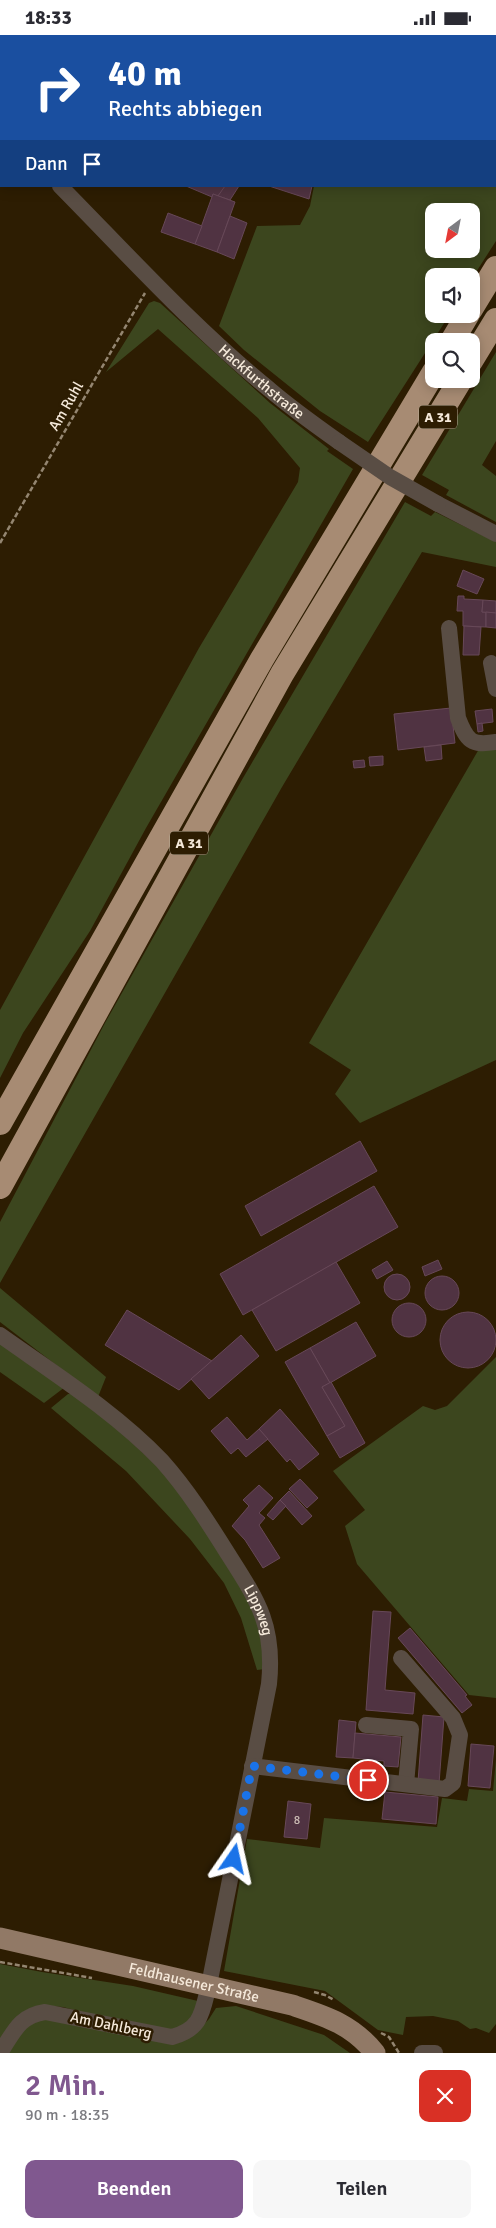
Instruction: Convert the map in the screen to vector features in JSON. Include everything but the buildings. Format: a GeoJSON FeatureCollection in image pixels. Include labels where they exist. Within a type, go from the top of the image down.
{"type":"FeatureCollection","features":[{"type":"Feature","properties":{"kind":"highway"},"geometry":{"type":"LineString","coordinates":[[480,294],[496,267]]}},
{"type":"Feature","properties":{"kind":"highway"},"geometry":{"type":"LineString","coordinates":[[480,346],[496,320]]}},
{"type":"Feature","properties":{"kind":"highway","name":"A 31"},"geometry":{"type":"LineString","coordinates":[[0,1123],[262,659],[425,387]]}},
{"type":"Feature","properties":{"kind":"highway","name":"A 31"},"geometry":{"type":"LineString","coordinates":[[0,1187],[282,674],[456,388]]}},
{"type":"Feature","properties":{"kind":"main road","name":"Feldhausener Straße"},"geometry":{"type":"LineString","coordinates":[[0,1938],[292,2005],[337,2020],[366,2041],[375,2053]]}},
{"type":"Feature","properties":{"kind":"street","name":"Hackfurthstraße"},"geometry":{"type":"LineString","coordinates":[[61,187],[156,284],[268,388],[338,442],[390,477],[496,534]]}},
{"type":"Feature","properties":{"kind":"street"},"geometry":{"type":"LineString","coordinates":[[449,628],[458,718],[471,741],[480,745],[496,742]]}},
{"type":"Feature","properties":{"kind":"street"},"geometry":{"type":"LineString","coordinates":[[491,663],[496,689]]}},
{"type":"Feature","properties":{"kind":"street","name":"Lippweg"},"geometry":{"type":"LineString","coordinates":[[0,1335],[79,1390],[161,1461],[205,1517],[249,1587],[263,1616],[272,1653],[269,1684],[209,1985]]}},
{"type":"Feature","properties":{"kind":"street"},"geometry":{"type":"LineString","coordinates":[[252,1766],[445,1789],[452,1783],[460,1735],[453,1718],[401,1658]]}},
{"type":"Feature","properties":{"kind":"street"},"geometry":{"type":"LineString","coordinates":[[366,1725],[411,1729],[406,1784]]}},
{"type":"Feature","properties":{"kind":"street","name":"Am Dahlberg"},"geometry":{"type":"LineString","coordinates":[[0,2053],[22,2020],[33,2014],[45,2012],[161,2036],[180,2035],[190,2030],[201,2015],[209,1985]]}},
{"type":"Feature","properties":{"kind":"street"},"geometry":{"type":"LineString","coordinates":[[422,2053],[435,2053]]}},
{"type":"Feature","properties":{"kind":"path","name":"Am Ruhl"},"geometry":{"type":"LineString","coordinates":[[0,543],[143,295],[156,284]]}},
{"type":"Feature","properties":{"kind":"green space"},"geometry":{"type":"Polygon","coordinates":[[[314,187],[496,187],[496,241],[479,268],[425,268],[425,323],[444,323],[438,333],[425,333],[425,353],[368,442],[320,411],[244,350],[219,326],[257,226],[300,225],[310,206],[314,187]]]}},
{"type":"Feature","properties":{"kind":"green space"},"geometry":{"type":"Polygon","coordinates":[[[154,301],[160,303],[270,403],[329,449],[327,451],[353,469],[146,828],[90,931],[23,1033],[0,1078],[0,1010],[199,648],[298,482],[300,468],[258,418],[158,329],[106,372],[149,303],[154,301]]]}},
{"type":"Feature","properties":{"kind":"green space"},"geometry":{"type":"Polygon","coordinates":[[[496,352],[496,441],[482,465],[496,476],[496,522],[446,495],[449,490],[422,475],[474,388],[480,388],[480,379],[496,352]]]}},
{"type":"Feature","properties":{"kind":"green space"},"geometry":{"type":"Polygon","coordinates":[[[405,502],[431,516],[435,512],[496,542],[496,567],[422,552],[282,787],[0,1283],[0,1222],[105,1023],[243,778],[405,502]]]}},
{"type":"Feature","properties":{"kind":"green space"},"geometry":{"type":"Polygon","coordinates":[[[496,747],[496,1060],[360,1123],[335,1094],[351,1070],[309,1043],[479,749],[496,747]]]}},
{"type":"Feature","properties":{"kind":"green space"},"geometry":{"type":"Polygon","coordinates":[[[0,1288],[106,1377],[98,1397],[0,1322],[0,1288]]]}},
{"type":"Feature","properties":{"kind":"green space"},"geometry":{"type":"Polygon","coordinates":[[[0,1342],[65,1387],[44,1403],[0,1372],[0,1342]]]}},
{"type":"Feature","properties":{"kind":"green space"},"geometry":{"type":"Polygon","coordinates":[[[496,1357],[496,1698],[469,1695],[357,1564],[345,1526],[365,1510],[333,1471],[423,1406],[435,1410],[447,1406],[496,1357]]]}},
{"type":"Feature","properties":{"kind":"green space"},"geometry":{"type":"Polygon","coordinates":[[[68,1394],[75,1394],[108,1420],[164,1473],[194,1510],[253,1608],[264,1639],[265,1669],[257,1670],[241,1618],[224,1583],[190,1539],[126,1471],[51,1408],[68,1394]]]}},
{"type":"Feature","properties":{"kind":"green space"},"geometry":{"type":"Polygon","coordinates":[[[496,1759],[496,2024],[489,2033],[476,2028],[470,2029],[458,2021],[433,2016],[406,2017],[403,2035],[378,2030],[325,1991],[224,1971],[247,1839],[320,1848],[324,1818],[437,1827],[442,1798],[467,1801],[469,1789],[493,1791],[496,1759]]]}},
{"type":"Feature","properties":{"kind":"green space"},"geometry":{"type":"Polygon","coordinates":[[[0,1964],[133,1986],[198,2001],[192,2017],[186,2024],[179,2029],[171,2030],[141,2026],[63,2007],[48,2006],[0,2040],[0,1964]]]}},
{"type":"Feature","properties":{"kind":"green space"},"geometry":{"type":"Polygon","coordinates":[[[236,2006],[324,2035],[350,2053],[8,2053],[27,2027],[46,2019],[196,2032],[209,2019],[216,2008],[236,2006]]]}},
{"type":"Feature","properties":{"kind":"route"},"geometry":{"type":"LineString","coordinates":[[234,1859],[252,1766],[368,1780]]}}]}
